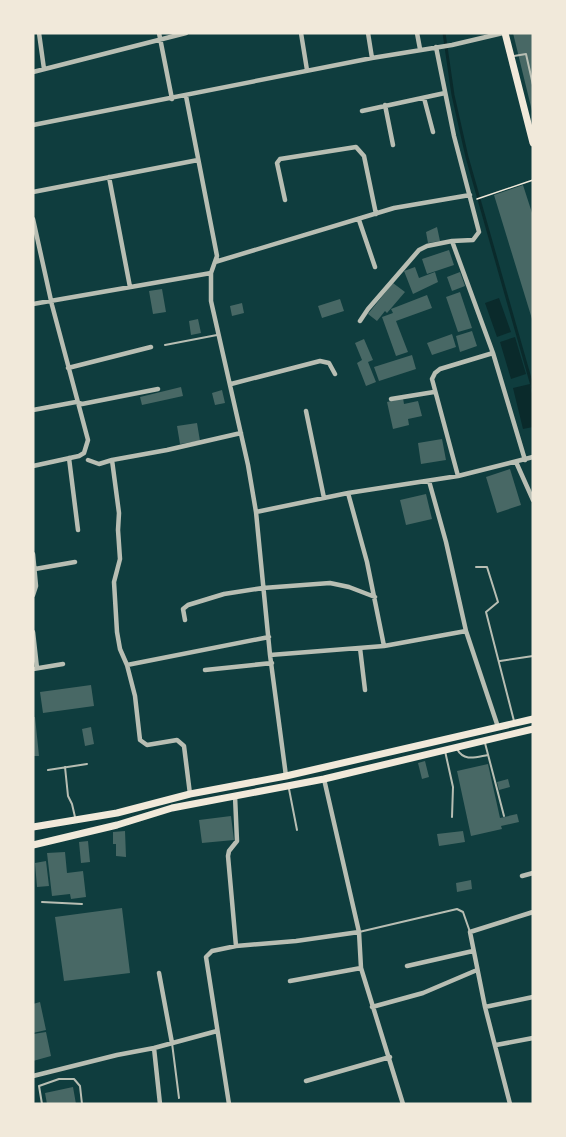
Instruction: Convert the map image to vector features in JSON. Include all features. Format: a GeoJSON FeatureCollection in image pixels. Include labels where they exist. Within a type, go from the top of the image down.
{"type":"FeatureCollection","features":[{"type":"Feature","properties":{"kind":"main road"},"geometry":{"type":"LineString","coordinates":[[504,33],[533,143]]}},
{"type":"Feature","properties":{"kind":"main road"},"geometry":{"type":"LineString","coordinates":[[33,827],[117,813],[190,794],[286,776],[533,719]]}},
{"type":"Feature","properties":{"kind":"main road"},"geometry":{"type":"LineString","coordinates":[[33,845],[117,825],[172,808],[324,779],[445,750],[485,744],[533,729]]}},
{"type":"Feature","properties":{"kind":"street"},"geometry":{"type":"LineString","coordinates":[[39,33],[44,69]]}},
{"type":"Feature","properties":{"kind":"street"},"geometry":{"type":"LineString","coordinates":[[33,72],[160,36],[186,33]]}},
{"type":"Feature","properties":{"kind":"street"},"geometry":{"type":"LineString","coordinates":[[301,33],[307,70]]}},
{"type":"Feature","properties":{"kind":"street"},"geometry":{"type":"LineString","coordinates":[[368,33],[372,58]]}},
{"type":"Feature","properties":{"kind":"street"},"geometry":{"type":"LineString","coordinates":[[417,33],[420,50]]}},
{"type":"Feature","properties":{"kind":"street"},"geometry":{"type":"LineString","coordinates":[[33,125],[172,99],[307,70],[452,45],[504,33]]}},
{"type":"Feature","properties":{"kind":"street"},"geometry":{"type":"LineString","coordinates":[[160,36],[172,99]]}},
{"type":"Feature","properties":{"kind":"street"},"geometry":{"type":"LineString","coordinates":[[360,321],[419,250],[452,241],[473,240],[479,235],[454,135],[438,47]]}},
{"type":"Feature","properties":{"kind":"street"},"geometry":{"type":"LineString","coordinates":[[362,111],[445,93]]}},
{"type":"Feature","properties":{"kind":"street"},"geometry":{"type":"LineString","coordinates":[[186,96],[217,256],[211,273],[211,302],[242,433],[256,512],[270,655],[286,776]]}},
{"type":"Feature","properties":{"kind":"street"},"geometry":{"type":"LineString","coordinates":[[424,98],[433,132]]}},
{"type":"Feature","properties":{"kind":"street"},"geometry":{"type":"LineString","coordinates":[[385,105],[393,145]]}},
{"type":"Feature","properties":{"kind":"street"},"geometry":{"type":"LineString","coordinates":[[285,200],[278,163],[280,159],[356,147],[364,156],[376,214]]}},
{"type":"Feature","properties":{"kind":"street"},"geometry":{"type":"LineString","coordinates":[[33,192],[198,160]]}},
{"type":"Feature","properties":{"kind":"street"},"geometry":{"type":"LineString","coordinates":[[109,177],[130,287]]}},
{"type":"Feature","properties":{"kind":"street"},"geometry":{"type":"LineString","coordinates":[[215,262],[394,208],[470,195]]}},
{"type":"Feature","properties":{"kind":"street"},"geometry":{"type":"LineString","coordinates":[[33,219],[76,402],[88,440],[84,453],[33,466]]}},
{"type":"Feature","properties":{"kind":"street"},"geometry":{"type":"LineString","coordinates":[[359,220],[375,267]]}},
{"type":"Feature","properties":{"kind":"street"},"geometry":{"type":"LineString","coordinates":[[452,241],[494,353],[525,459]]}},
{"type":"Feature","properties":{"kind":"street"},"geometry":{"type":"LineString","coordinates":[[33,304],[211,273]]}},
{"type":"Feature","properties":{"kind":"street"},"geometry":{"type":"LineString","coordinates":[[68,368],[151,347]]}},
{"type":"Feature","properties":{"kind":"street"},"geometry":{"type":"LineString","coordinates":[[458,476],[432,379],[440,369],[494,353]]}},
{"type":"Feature","properties":{"kind":"street"},"geometry":{"type":"LineString","coordinates":[[231,384],[320,361],[329,363],[335,374]]}},
{"type":"Feature","properties":{"kind":"street"},"geometry":{"type":"LineString","coordinates":[[33,410],[76,402],[82,404],[158,389]]}},
{"type":"Feature","properties":{"kind":"street"},"geometry":{"type":"LineString","coordinates":[[391,399],[434,392]]}},
{"type":"Feature","properties":{"kind":"street"},"geometry":{"type":"LineString","coordinates":[[306,411],[324,498]]}},
{"type":"Feature","properties":{"kind":"street"},"geometry":{"type":"LineString","coordinates":[[88,460],[99,464],[242,433]]}},
{"type":"Feature","properties":{"kind":"street"},"geometry":{"type":"LineString","coordinates":[[256,512],[348,493],[458,476],[533,457]]}},
{"type":"Feature","properties":{"kind":"street"},"geometry":{"type":"LineString","coordinates":[[69,458],[78,530]]}},
{"type":"Feature","properties":{"kind":"street"},"geometry":{"type":"LineString","coordinates":[[112,460],[119,513],[120,559],[114,578],[114,590],[120,650],[127,665],[135,696],[140,740],[147,744],[177,740],[184,746],[190,794]]}},
{"type":"Feature","properties":{"kind":"street"},"geometry":{"type":"LineString","coordinates":[[516,462],[533,500]]}},
{"type":"Feature","properties":{"kind":"street"},"geometry":{"type":"LineString","coordinates":[[429,481],[446,542],[466,631],[498,727]]}},
{"type":"Feature","properties":{"kind":"street"},"geometry":{"type":"LineString","coordinates":[[348,493],[375,597],[384,646]]}},
{"type":"Feature","properties":{"kind":"street"},"geometry":{"type":"LineString","coordinates":[[33,554],[36,586],[33,595]]}},
{"type":"Feature","properties":{"kind":"street"},"geometry":{"type":"LineString","coordinates":[[35,569],[75,562]]}},
{"type":"Feature","properties":{"kind":"street"},"geometry":{"type":"LineString","coordinates":[[185,620],[183,609],[188,605],[224,594],[263,588],[330,584],[349,587],[375,597]]}},
{"type":"Feature","properties":{"kind":"street"},"geometry":{"type":"LineString","coordinates":[[270,655],[384,646],[466,631]]}},
{"type":"Feature","properties":{"kind":"street"},"geometry":{"type":"LineString","coordinates":[[33,633],[35,668],[63,664]]}},
{"type":"Feature","properties":{"kind":"street"},"geometry":{"type":"LineString","coordinates":[[127,665],[269,637]]}},
{"type":"Feature","properties":{"kind":"street"},"geometry":{"type":"LineString","coordinates":[[360,648],[365,690]]}},
{"type":"Feature","properties":{"kind":"street"},"geometry":{"type":"LineString","coordinates":[[205,670],[272,663]]}},
{"type":"Feature","properties":{"kind":"street"},"geometry":{"type":"LineString","coordinates":[[324,779],[359,932],[361,968],[403,1104]]}},
{"type":"Feature","properties":{"kind":"street"},"geometry":{"type":"LineString","coordinates":[[235,796],[237,841],[228,856],[236,946]]}},
{"type":"Feature","properties":{"kind":"street"},"geometry":{"type":"LineString","coordinates":[[522,876],[533,873]]}},
{"type":"Feature","properties":{"kind":"street"},"geometry":{"type":"LineString","coordinates":[[510,1104],[485,1007],[470,932],[533,912]]}},
{"type":"Feature","properties":{"kind":"street"},"geometry":{"type":"LineString","coordinates":[[229,1104],[206,957],[212,951],[236,946],[296,941],[359,932]]}},
{"type":"Feature","properties":{"kind":"street"},"geometry":{"type":"LineString","coordinates":[[407,966],[473,951]]}},
{"type":"Feature","properties":{"kind":"street"},"geometry":{"type":"LineString","coordinates":[[290,981],[361,968]]}},
{"type":"Feature","properties":{"kind":"street"},"geometry":{"type":"LineString","coordinates":[[372,1007],[423,993],[477,970]]}},
{"type":"Feature","properties":{"kind":"street"},"geometry":{"type":"LineString","coordinates":[[159,973],[172,1043]]}},
{"type":"Feature","properties":{"kind":"street"},"geometry":{"type":"LineString","coordinates":[[485,1007],[533,997]]}},
{"type":"Feature","properties":{"kind":"street"},"geometry":{"type":"LineString","coordinates":[[33,1076],[217,1031]]}},
{"type":"Feature","properties":{"kind":"street"},"geometry":{"type":"LineString","coordinates":[[496,1045],[533,1038]]}},
{"type":"Feature","properties":{"kind":"street"},"geometry":{"type":"LineString","coordinates":[[154,1048],[160,1104]]}},
{"type":"Feature","properties":{"kind":"street"},"geometry":{"type":"LineString","coordinates":[[306,1081],[390,1057]]}},
{"type":"Feature","properties":{"kind":"lane"},"geometry":{"type":"LineString","coordinates":[[511,57],[526,54],[533,85]]}},
{"type":"Feature","properties":{"kind":"lane"},"geometry":{"type":"LineString","coordinates":[[165,345],[219,334]]}},
{"type":"Feature","properties":{"kind":"lane"},"geometry":{"type":"LineString","coordinates":[[476,567],[487,567],[498,602],[486,612],[517,733]]}},
{"type":"Feature","properties":{"kind":"lane"},"geometry":{"type":"LineString","coordinates":[[500,661],[533,656]]}},
{"type":"Feature","properties":{"kind":"lane"},"geometry":{"type":"LineString","coordinates":[[485,744],[504,816]]}},
{"type":"Feature","properties":{"kind":"lane"},"geometry":{"type":"LineString","coordinates":[[457,749],[467,759],[488,754]]}},
{"type":"Feature","properties":{"kind":"lane"},"geometry":{"type":"LineString","coordinates":[[445,750],[453,788],[453,817]]}},
{"type":"Feature","properties":{"kind":"lane"},"geometry":{"type":"LineString","coordinates":[[48,770],[87,764]]}},
{"type":"Feature","properties":{"kind":"lane"},"geometry":{"type":"LineString","coordinates":[[65,767],[68,796],[75,819]]}},
{"type":"Feature","properties":{"kind":"lane"},"geometry":{"type":"LineString","coordinates":[[289,786],[297,830]]}},
{"type":"Feature","properties":{"kind":"lane"},"geometry":{"type":"LineString","coordinates":[[42,902],[82,904]]}},
{"type":"Feature","properties":{"kind":"lane"},"geometry":{"type":"LineString","coordinates":[[359,932],[457,909],[463,912],[470,932]]}},
{"type":"Feature","properties":{"kind":"lane"},"geometry":{"type":"LineString","coordinates":[[172,1043],[179,1098]]}},
{"type":"Feature","properties":{"kind":"lane"},"geometry":{"type":"LineString","coordinates":[[42,1104],[39,1086],[59,1079],[74,1079],[80,1086],[82,1104]]}},
{"type":"Feature","properties":{"kind":"path"},"geometry":{"type":"LineString","coordinates":[[476,200],[533,180]]}},
{"type":"Feature","properties":{"kind":"water"},"geometry":{"type":"Polygon","coordinates":[[[499,298],[511,332],[497,337],[485,303],[499,298]]]}},
{"type":"Feature","properties":{"kind":"water"},"geometry":{"type":"Polygon","coordinates":[[[515,337],[526,374],[511,379],[500,342],[515,337]]]}},
{"type":"Feature","properties":{"kind":"water"},"geometry":{"type":"Polygon","coordinates":[[[530,384],[533,399],[533,427],[523,429],[513,388],[530,384]]]}},
{"type":"Feature","properties":{"kind":"building"},"geometry":{"type":"Polygon","coordinates":[[[513,33],[533,33],[533,111],[532,111],[513,33]]]}},
{"type":"Feature","properties":{"kind":"building"},"geometry":{"type":"Polygon","coordinates":[[[523,185],[533,216],[532,319],[494,195],[523,185]]]}},
{"type":"Feature","properties":{"kind":"building"},"geometry":{"type":"Polygon","coordinates":[[[437,227],[440,241],[428,243],[426,232],[437,227]]]}},
{"type":"Feature","properties":{"kind":"building"},"geometry":{"type":"Polygon","coordinates":[[[449,250],[454,265],[427,274],[422,259],[449,250]]]}},
{"type":"Feature","properties":{"kind":"building"},"geometry":{"type":"Polygon","coordinates":[[[415,267],[419,278],[435,272],[438,282],[413,294],[404,271],[415,267]]]}},
{"type":"Feature","properties":{"kind":"building"},"geometry":{"type":"Polygon","coordinates":[[[460,272],[465,286],[452,291],[447,277],[460,272]]]}},
{"type":"Feature","properties":{"kind":"building"},"geometry":{"type":"Polygon","coordinates":[[[393,283],[405,292],[377,321],[368,314],[393,283]]]}},
{"type":"Feature","properties":{"kind":"building"},"geometry":{"type":"Polygon","coordinates":[[[162,289],[166,312],[153,314],[149,291],[162,289]]]}},
{"type":"Feature","properties":{"kind":"building"},"geometry":{"type":"Polygon","coordinates":[[[460,292],[472,328],[458,332],[446,297],[460,292]]]}},
{"type":"Feature","properties":{"kind":"building"},"geometry":{"type":"Polygon","coordinates":[[[427,295],[432,308],[396,321],[408,352],[396,356],[382,317],[393,313],[391,309],[427,295]]]}},
{"type":"Feature","properties":{"kind":"building"},"geometry":{"type":"Polygon","coordinates":[[[340,299],[344,311],[322,318],[318,306],[340,299]]]}},
{"type":"Feature","properties":{"kind":"building"},"geometry":{"type":"Polygon","coordinates":[[[242,303],[244,313],[232,316],[230,306],[242,303]]]}},
{"type":"Feature","properties":{"kind":"building"},"geometry":{"type":"Polygon","coordinates":[[[198,319],[201,333],[191,335],[189,321],[198,319]]]}},
{"type":"Feature","properties":{"kind":"building"},"geometry":{"type":"Polygon","coordinates":[[[472,331],[477,346],[460,352],[456,336],[472,331]]]}},
{"type":"Feature","properties":{"kind":"building"},"geometry":{"type":"Polygon","coordinates":[[[452,334],[456,347],[432,355],[427,343],[452,334]]]}},
{"type":"Feature","properties":{"kind":"building"},"geometry":{"type":"Polygon","coordinates":[[[364,339],[373,360],[368,362],[376,382],[366,386],[357,363],[362,360],[355,343],[364,339]]]}},
{"type":"Feature","properties":{"kind":"building"},"geometry":{"type":"Polygon","coordinates":[[[412,355],[416,369],[379,381],[374,367],[412,355]]]}},
{"type":"Feature","properties":{"kind":"building"},"geometry":{"type":"Polygon","coordinates":[[[181,387],[183,396],[142,405],[140,397],[181,387]]]}},
{"type":"Feature","properties":{"kind":"building"},"geometry":{"type":"Polygon","coordinates":[[[222,390],[225,403],[215,405],[212,393],[222,390]]]}},
{"type":"Feature","properties":{"kind":"building"},"geometry":{"type":"Polygon","coordinates":[[[403,398],[404,404],[418,401],[422,416],[408,419],[409,425],[393,429],[387,402],[403,398]]]}},
{"type":"Feature","properties":{"kind":"building"},"geometry":{"type":"Polygon","coordinates":[[[197,423],[200,441],[180,444],[177,426],[197,423]]]}},
{"type":"Feature","properties":{"kind":"building"},"geometry":{"type":"Polygon","coordinates":[[[442,439],[446,460],[421,464],[418,443],[442,439]]]}},
{"type":"Feature","properties":{"kind":"building"},"geometry":{"type":"Polygon","coordinates":[[[510,469],[521,505],[497,513],[486,477],[510,469]]]}},
{"type":"Feature","properties":{"kind":"building"},"geometry":{"type":"Polygon","coordinates":[[[426,494],[432,519],[406,525],[400,500],[426,494]]]}},
{"type":"Feature","properties":{"kind":"building"},"geometry":{"type":"Polygon","coordinates":[[[91,685],[94,706],[43,713],[40,692],[91,685]]]}},
{"type":"Feature","properties":{"kind":"building"},"geometry":{"type":"Polygon","coordinates":[[[33,717],[35,717],[39,756],[33,756],[33,717]]]}},
{"type":"Feature","properties":{"kind":"building"},"geometry":{"type":"Polygon","coordinates":[[[91,727],[94,744],[85,746],[82,729],[91,727]]]}},
{"type":"Feature","properties":{"kind":"building"},"geometry":{"type":"Polygon","coordinates":[[[425,761],[429,777],[422,779],[418,763],[425,761]]]}},
{"type":"Feature","properties":{"kind":"building"},"geometry":{"type":"Polygon","coordinates":[[[488,764],[500,818],[517,814],[519,822],[501,826],[502,829],[471,836],[457,771],[488,764]]]}},
{"type":"Feature","properties":{"kind":"building"},"geometry":{"type":"Polygon","coordinates":[[[508,779],[510,787],[499,790],[497,782],[508,779]]]}},
{"type":"Feature","properties":{"kind":"building"},"geometry":{"type":"Polygon","coordinates":[[[231,816],[234,840],[202,843],[199,820],[231,816]]]}},
{"type":"Feature","properties":{"kind":"building"},"geometry":{"type":"Polygon","coordinates":[[[125,831],[126,857],[116,856],[113,832],[125,831]]]}},
{"type":"Feature","properties":{"kind":"building"},"geometry":{"type":"Polygon","coordinates":[[[463,831],[465,842],[439,846],[437,834],[463,831]]]}},
{"type":"Feature","properties":{"kind":"building"},"geometry":{"type":"Polygon","coordinates":[[[88,841],[90,862],[81,863],[79,842],[88,841]]]}},
{"type":"Feature","properties":{"kind":"building"},"geometry":{"type":"Polygon","coordinates":[[[65,852],[67,873],[83,871],[86,897],[71,899],[70,894],[52,896],[47,853],[65,852]]]}},
{"type":"Feature","properties":{"kind":"building"},"geometry":{"type":"Polygon","coordinates":[[[46,861],[49,886],[37,887],[35,863],[46,861]]]}},
{"type":"Feature","properties":{"kind":"building"},"geometry":{"type":"Polygon","coordinates":[[[471,880],[472,889],[457,892],[456,883],[471,880]]]}},
{"type":"Feature","properties":{"kind":"building"},"geometry":{"type":"Polygon","coordinates":[[[122,908],[130,973],[64,981],[55,917],[122,908]]]}},
{"type":"Feature","properties":{"kind":"building"},"geometry":{"type":"Polygon","coordinates":[[[40,1002],[46,1030],[33,1033],[33,1004],[40,1002]]]}},
{"type":"Feature","properties":{"kind":"building"},"geometry":{"type":"Polygon","coordinates":[[[46,1032],[51,1056],[33,1061],[33,1034],[46,1032]]]}},
{"type":"Feature","properties":{"kind":"building"},"geometry":{"type":"Polygon","coordinates":[[[73,1087],[76,1104],[47,1104],[45,1093],[73,1087]]]}},
{"type":"Feature","properties":{"kind":"waterway"},"geometry":{"type":"LineString","coordinates":[[444,33],[453,95],[467,157],[533,389]]}}]}
